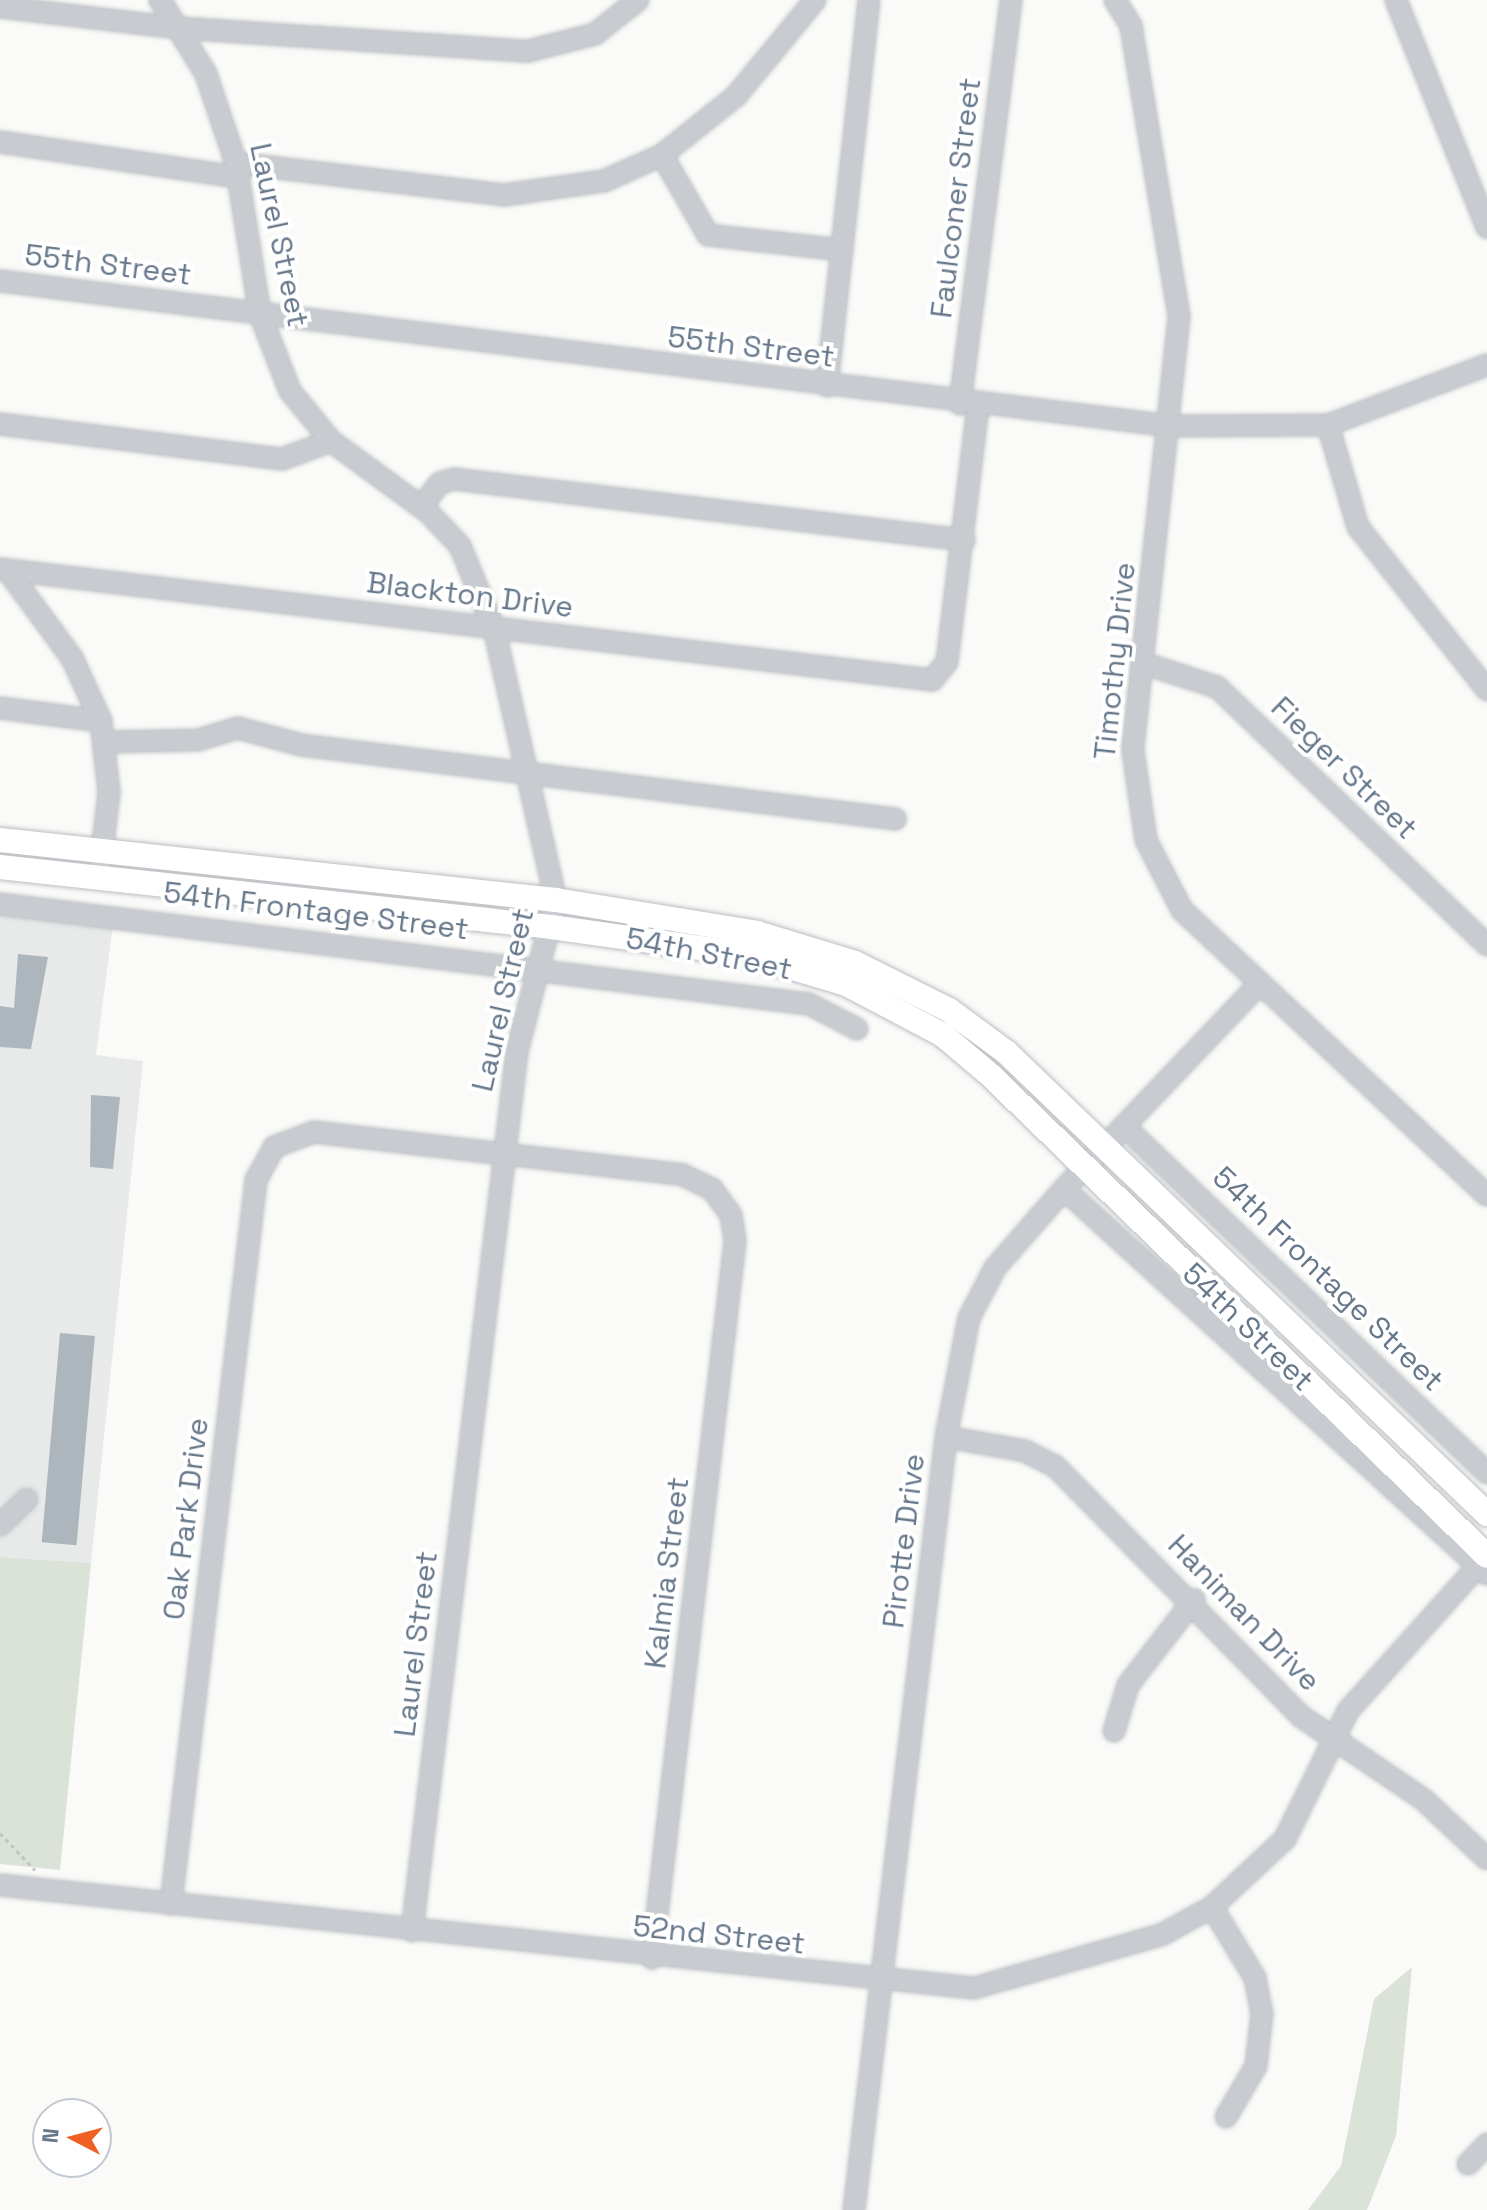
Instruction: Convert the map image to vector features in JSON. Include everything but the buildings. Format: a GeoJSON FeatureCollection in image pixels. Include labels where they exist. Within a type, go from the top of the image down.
{"type":"FeatureCollection","features":[{"type":"Feature","properties":{"kind":"main road","name":"54th Street"},"geometry":{"type":"LineString","coordinates":[[0,840],[556,900],[757,933],[855,963],[949,1010],[1105,1145],[1487,1514]]}},
{"type":"Feature","properties":{"kind":"main road","name":"54th Street"},"geometry":{"type":"LineString","coordinates":[[0,867],[551,927],[749,955],[846,984],[943,1035],[1484,1565]]}},
{"type":"Feature","properties":{"kind":"street","name":"Laurel Street"},"geometry":{"type":"LineString","coordinates":[[160,0],[206,74],[236,170],[260,314],[290,391],[331,441],[421,507],[460,546],[494,628],[556,900],[542,969],[517,1052],[412,1931]]}},
{"type":"Feature","properties":{"kind":"street"},"geometry":{"type":"LineString","coordinates":[[0,7],[179,28],[528,51],[595,34],[638,0]]}},
{"type":"Feature","properties":{"kind":"street"},"geometry":{"type":"LineString","coordinates":[[0,142],[236,170],[504,195],[604,181],[662,155],[736,96],[815,0]]}},
{"type":"Feature","properties":{"kind":"street"},"geometry":{"type":"LineString","coordinates":[[827,386],[869,0]]}},
{"type":"Feature","properties":{"kind":"street","name":"Faulconer Street"},"geometry":{"type":"LineString","coordinates":[[932,680],[947,662],[964,540],[969,405],[1011,0]]}},
{"type":"Feature","properties":{"kind":"street","name":"Timothy Drive"},"geometry":{"type":"LineString","coordinates":[[1115,0],[1131,26],[1179,317],[1171,426],[1133,759],[1146,840],[1182,910],[1257,986],[1487,1195]]}},
{"type":"Feature","properties":{"kind":"street"},"geometry":{"type":"LineString","coordinates":[[1396,0],[1487,228]]}},
{"type":"Feature","properties":{"kind":"street"},"geometry":{"type":"LineString","coordinates":[[662,155],[708,235],[842,250]]}},
{"type":"Feature","properties":{"kind":"street","name":"55th Street"},"geometry":{"type":"LineString","coordinates":[[0,281],[969,405],[1171,426],[1328,425],[1487,365]]}},
{"type":"Feature","properties":{"kind":"street"},"geometry":{"type":"LineString","coordinates":[[0,424],[282,459],[331,441]]}},
{"type":"Feature","properties":{"kind":"street"},"geometry":{"type":"LineString","coordinates":[[1328,425],[1358,527],[1487,690]]}},
{"type":"Feature","properties":{"kind":"street"},"geometry":{"type":"LineString","coordinates":[[421,507],[440,483],[454,479],[964,540]]}},
{"type":"Feature","properties":{"kind":"street"},"geometry":{"type":"LineString","coordinates":[[4,570],[72,658],[101,721],[107,742],[103,853],[99,879]]}},
{"type":"Feature","properties":{"kind":"street","name":"Blackton Drive"},"geometry":{"type":"LineString","coordinates":[[4,570],[932,680]]}},
{"type":"Feature","properties":{"kind":"street","name":"Fieger Street"},"geometry":{"type":"LineString","coordinates":[[1143,663],[1217,687],[1487,945]]}},
{"type":"Feature","properties":{"kind":"street"},"geometry":{"type":"LineString","coordinates":[[0,708],[101,721]]}},
{"type":"Feature","properties":{"kind":"street"},"geometry":{"type":"LineString","coordinates":[[107,742],[198,740],[238,728],[301,745],[895,819]]}},
{"type":"Feature","properties":{"kind":"street","name":"54th Frontage Street"},"geometry":{"type":"LineString","coordinates":[[0,904],[809,1004],[857,1029]]}},
{"type":"Feature","properties":{"kind":"street","name":"Pirotte Drive"},"geometry":{"type":"LineString","coordinates":[[854,2210],[946,1437],[969,1318],[995,1268],[1064,1189],[1105,1145],[1127,1129],[1257,986]]}},
{"type":"Feature","properties":{"kind":"street","name":"54th Frontage Street"},"geometry":{"type":"LineString","coordinates":[[1127,1129],[1487,1473]]}},
{"type":"Feature","properties":{"kind":"street","name":"Oak Park Drive"},"geometry":{"type":"LineString","coordinates":[[171,1904],[255,1189],[274,1147],[314,1132],[503,1155]]}},
{"type":"Feature","properties":{"kind":"street","name":"Kalmia Street"},"geometry":{"type":"LineString","coordinates":[[503,1155],[683,1175],[721,1196],[735,1241],[652,1958]]}},
{"type":"Feature","properties":{"kind":"street"},"geometry":{"type":"LineString","coordinates":[[1064,1189],[1484,1565]]}},
{"type":"Feature","properties":{"kind":"street","name":"Haniman Drive"},"geometry":{"type":"LineString","coordinates":[[946,1437],[1025,1451],[1055,1466],[1194,1600],[1335,1743],[1424,1800],[1487,1859]]}},
{"type":"Feature","properties":{"kind":"street"},"geometry":{"type":"LineString","coordinates":[[0,1525],[27,1499]]}},
{"type":"Feature","properties":{"kind":"street","name":"52nd Street"},"geometry":{"type":"LineString","coordinates":[[0,1885],[881,1983],[974,1988],[1163,1934],[1212,1907],[1285,1839],[1335,1743],[1348,1711],[1484,1565]]}},
{"type":"Feature","properties":{"kind":"street"},"geometry":{"type":"LineString","coordinates":[[1114,1731],[1128,1685],[1194,1600]]}},
{"type":"Feature","properties":{"kind":"street"},"geometry":{"type":"LineString","coordinates":[[1212,1907],[1255,1978],[1262,2013],[1256,2066],[1226,2117]]}},
{"type":"Feature","properties":{"kind":"street"},"geometry":{"type":"LineString","coordinates":[[1468,2164],[1487,2144]]}},
{"type":"Feature","properties":{"kind":"path"},"geometry":{"type":"LineString","coordinates":[[0,1833],[44,1889]]}},
{"type":"Feature","properties":{"kind":"shaded area"},"geometry":{"type":"Polygon","coordinates":[[[0,911],[113,924],[96,1055],[143,1061],[91,1563],[0,1557],[0,911]]]}},
{"type":"Feature","properties":{"kind":"shaded area"},"geometry":{"type":"Polygon","coordinates":[[[0,1557],[91,1563],[60,1870],[0,1864],[0,1557]]]}},
{"type":"Feature","properties":{"kind":"shaded area"},"geometry":{"type":"Polygon","coordinates":[[[1412,1967],[1396,2136],[1367,2210],[1308,2210],[1341,2166],[1374,1999],[1412,1967]]]}}]}
